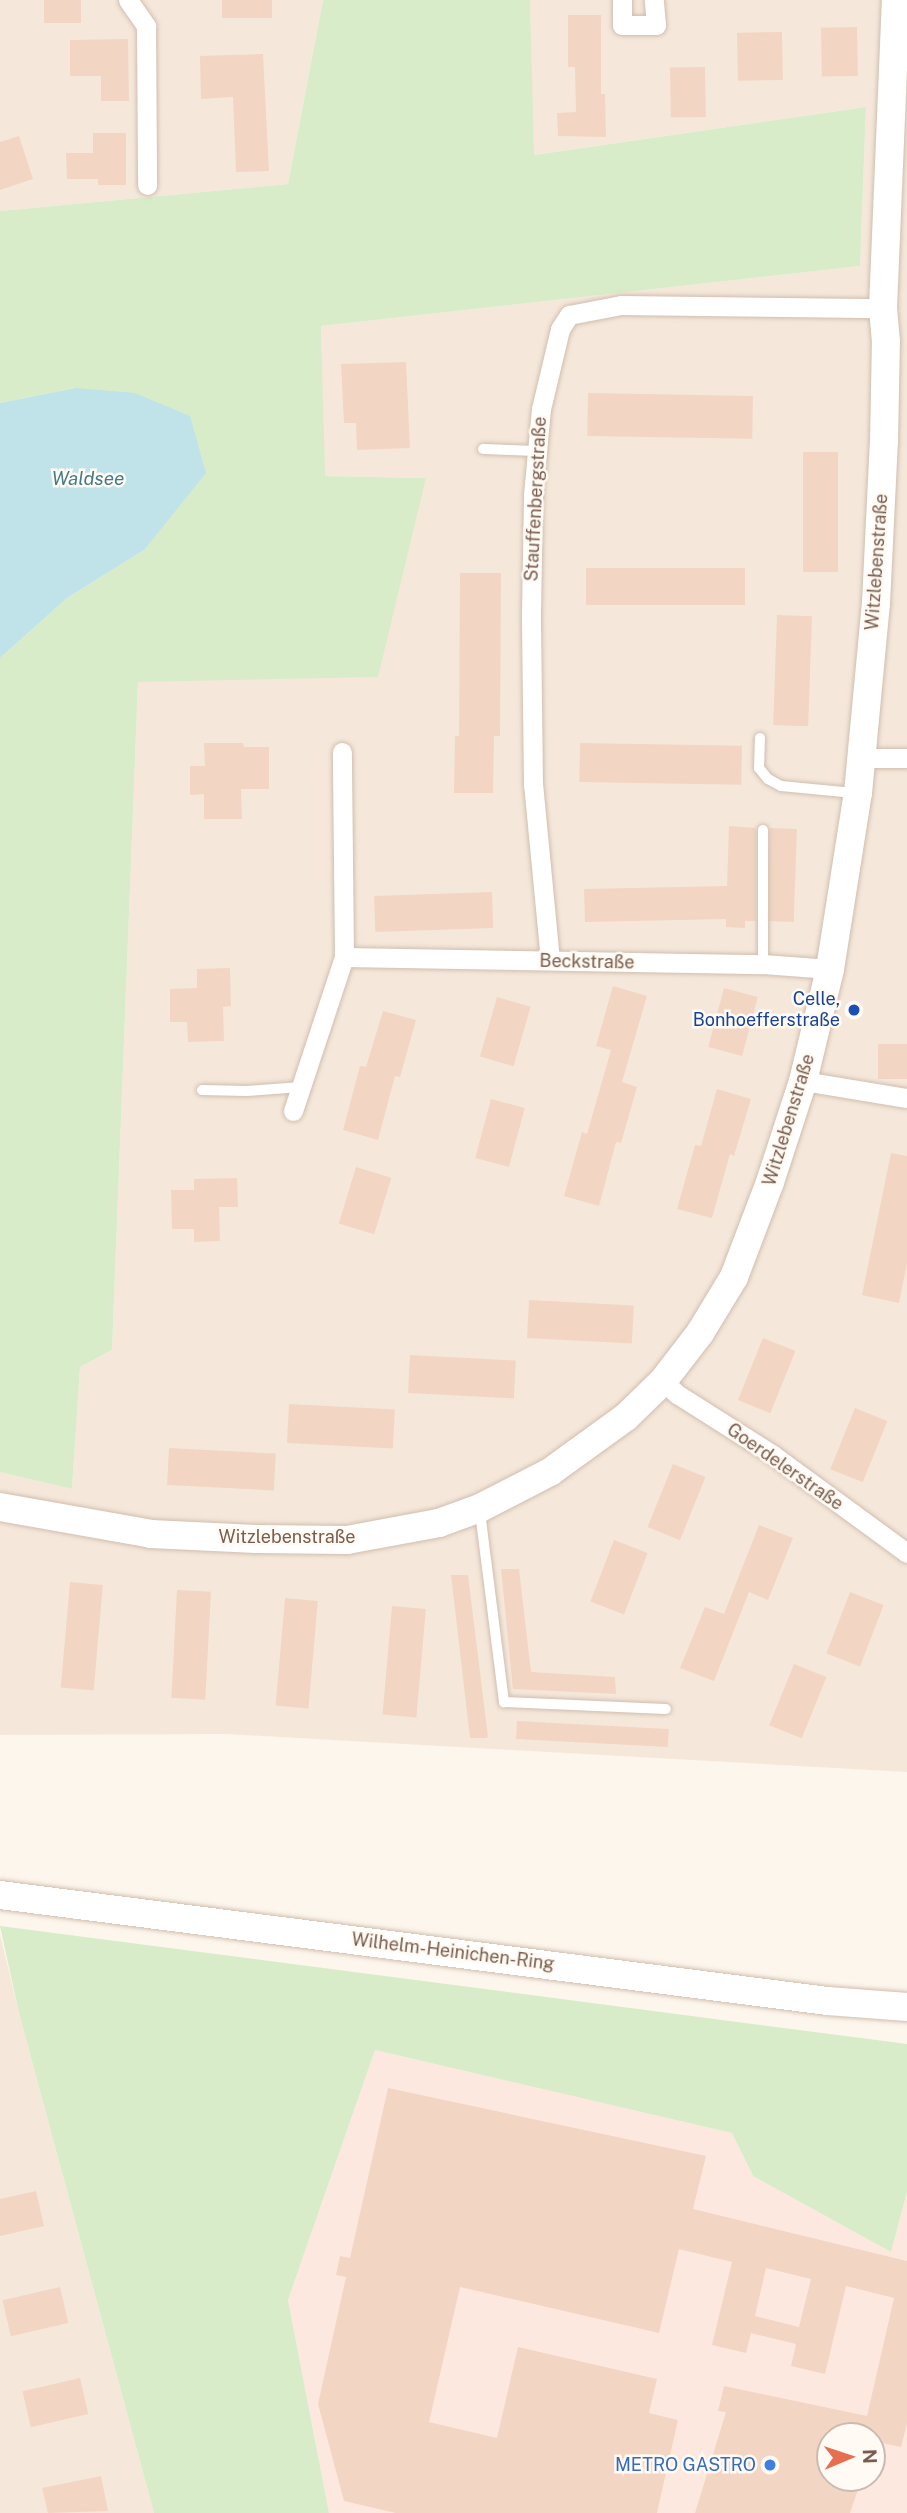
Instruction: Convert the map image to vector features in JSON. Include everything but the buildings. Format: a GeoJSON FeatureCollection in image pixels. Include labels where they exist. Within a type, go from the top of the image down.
{"type":"FeatureCollection","features":[{"type":"Feature","properties":{"kind":"street"},"geometry":{"type":"LineString","coordinates":[[128,0],[146,26],[147,185]]}},
{"type":"Feature","properties":{"kind":"street"},"geometry":{"type":"LineString","coordinates":[[622,0],[622,25],[656,25],[654,0]]}},
{"type":"Feature","properties":{"kind":"street"},"geometry":{"type":"LineString","coordinates":[[896,0],[907,1]]}},
{"type":"Feature","properties":{"kind":"street","name":"Witzlebenstraße"},"geometry":{"type":"LineString","coordinates":[[0,1507],[150,1534],[347,1540],[439,1523],[480,1508],[550,1472],[626,1417],[663,1381],[699,1333],[734,1277],[770,1182],[803,1081],[830,969],[858,793],[876,603],[884,442],[886,342],[883,307],[896,0]]}},
{"type":"Feature","properties":{"kind":"street","name":"Stauffenbergstraße"},"geometry":{"type":"LineString","coordinates":[[550,960],[533,785],[531,613],[533,495],[537,451],[552,354],[560,330],[569,315],[621,305],[883,307]]}},
{"type":"Feature","properties":{"kind":"street"},"geometry":{"type":"LineString","coordinates":[[293,1111],[344,957],[342,752]]}},
{"type":"Feature","properties":{"kind":"street"},"geometry":{"type":"LineString","coordinates":[[862,758],[907,758]]}},
{"type":"Feature","properties":{"kind":"street","name":"Beckstraße"},"geometry":{"type":"LineString","coordinates":[[344,957],[432,961],[763,964],[830,969]]}},
{"type":"Feature","properties":{"kind":"street"},"geometry":{"type":"LineString","coordinates":[[803,1081],[907,1098]]}},
{"type":"Feature","properties":{"kind":"street","name":"Goerdelerstraße"},"geometry":{"type":"LineString","coordinates":[[663,1381],[677,1394],[773,1455],[907,1553]]}},
{"type":"Feature","properties":{"kind":"street","name":"Wilhelm-Heinichen-Ring"},"geometry":{"type":"LineString","coordinates":[[0,1895],[828,2000],[907,2007]]}},
{"type":"Feature","properties":{"kind":"lane"},"geometry":{"type":"LineString","coordinates":[[483,449],[537,451]]}},
{"type":"Feature","properties":{"kind":"lane"},"geometry":{"type":"LineString","coordinates":[[760,738],[759,768],[768,779],[781,786],[858,793]]}},
{"type":"Feature","properties":{"kind":"lane"},"geometry":{"type":"LineString","coordinates":[[763,830],[763,964]]}},
{"type":"Feature","properties":{"kind":"lane"},"geometry":{"type":"LineString","coordinates":[[202,1090],[247,1091],[302,1087]]}},
{"type":"Feature","properties":{"kind":"lane"},"geometry":{"type":"LineString","coordinates":[[480,1508],[504,1702],[666,1709]]}},
{"type":"Feature","properties":{"kind":"shaded area"},"geometry":{"type":"Polygon","coordinates":[[[0,0],[323,0],[288,184],[0,211],[0,0]]]}},
{"type":"Feature","properties":{"kind":"shaded area"},"geometry":{"type":"Polygon","coordinates":[[[530,0],[907,0],[907,1772],[225,1734],[0,1735],[0,1472],[72,1489],[80,1367],[112,1350],[138,682],[426,478],[324,476],[321,326],[860,266],[866,107],[533,155],[530,0]]]}},
{"type":"Feature","properties":{"kind":"shaded area"},"geometry":{"type":"Polygon","coordinates":[[[0,1934],[19,2013],[154,2513],[0,2513],[0,1934]]]}},
{"type":"Feature","properties":{"kind":"shaded area"},"geometry":{"type":"Polygon","coordinates":[[[375,2050],[732,2133],[753,2176],[891,2252],[907,2192],[907,2513],[329,2513],[288,2300],[375,2050]]]}},
{"type":"Feature","properties":{"kind":"green space"},"geometry":{"type":"Polygon","coordinates":[[[323,0],[530,0],[534,155],[866,107],[860,266],[321,326],[325,476],[426,478],[378,677],[138,682],[112,1350],[80,1367],[72,1489],[0,1472],[0,658],[67,598],[144,550],[75,388],[0,403],[0,211],[288,184],[323,0]]]}},
{"type":"Feature","properties":{"kind":"green space"},"geometry":{"type":"Polygon","coordinates":[[[0,1926],[907,2044],[907,2192],[891,2252],[753,2176],[732,2133],[375,2050],[288,2300],[329,2513],[154,2513],[19,2013],[0,1926]]]}},
{"type":"Feature","properties":{"kind":"water","name":"Waldsee"},"geometry":{"type":"Polygon","coordinates":[[[75,388],[135,393],[190,416],[206,473],[144,550],[67,598],[0,658],[0,403],[75,388]]]}},
{"type":"Feature","properties":{"kind":"place","name":"Celle, Bonhoefferstraße"},"geometry":{"type":"Point","coordinates":[854,1010]}},
{"type":"Feature","properties":{"kind":"place","name":"METRO GASTRO"},"geometry":{"type":"Point","coordinates":[770,2465]}}]}
